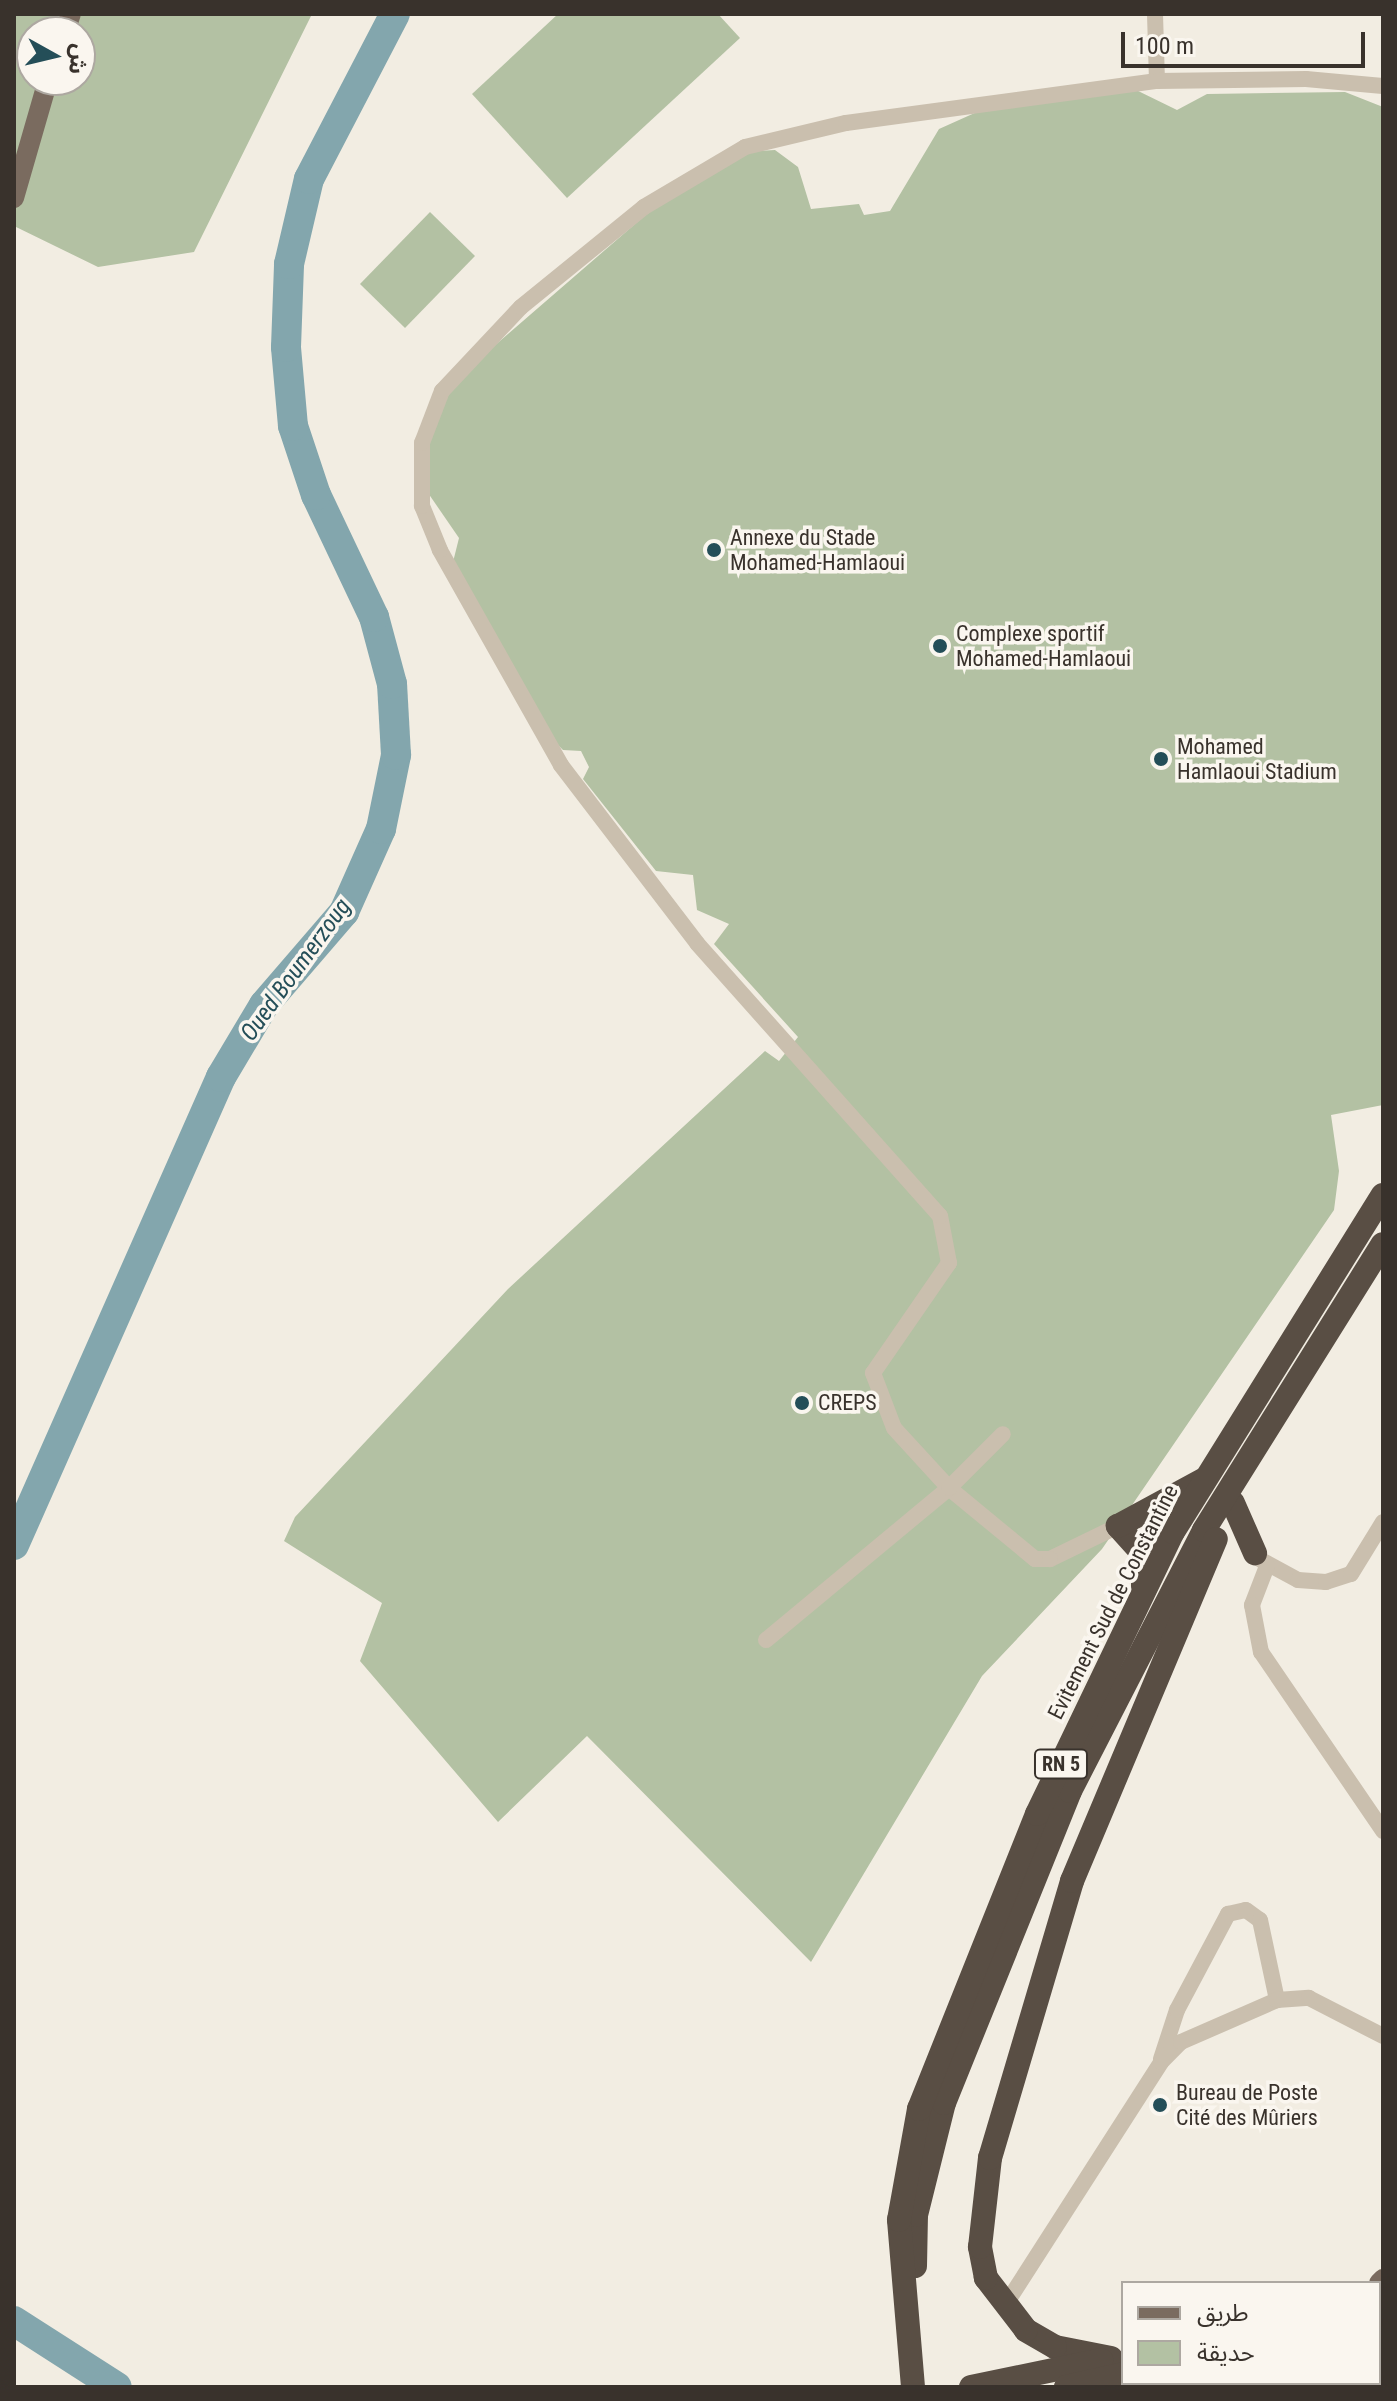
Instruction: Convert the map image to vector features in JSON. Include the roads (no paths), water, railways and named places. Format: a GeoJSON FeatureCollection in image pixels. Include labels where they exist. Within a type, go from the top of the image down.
{"type":"FeatureCollection","features":[{"type":"Feature","properties":{"kind":"highway","name":"Evitement Sud de Constantine"},"geometry":{"type":"LineString","coordinates":[[913,2387],[899,2220],[919,2109],[1037,1814],[1135,1614],[1205,1479],[1383,1195]]}},
{"type":"Feature","properties":{"kind":"highway","name":"Evitement Sud de Constantine"},"geometry":{"type":"LineString","coordinates":[[929,2387],[917,2303],[916,2215],[968,2033],[1120,1688],[1204,1530],[1383,1244]]}},
{"type":"Feature","properties":{"kind":"highway"},"geometry":{"type":"LineString","coordinates":[[1119,2363],[1055,2347],[1004,2307],[986,2278],[980,2247],[1003,2096],[1078,1866],[1213,1544],[1258,1447]]}},
{"type":"Feature","properties":{"kind":"highway"},"geometry":{"type":"LineString","coordinates":[[1135,1614],[1146,1563],[1118,1526],[1205,1479]]}},
{"type":"Feature","properties":{"kind":"highway"},"geometry":{"type":"LineString","coordinates":[[1233,1503],[1261,1559]]}},
{"type":"Feature","properties":{"kind":"highway"},"geometry":{"type":"LineString","coordinates":[[1213,1544],[1231,1538],[1261,1559]]}},
{"type":"Feature","properties":{"kind":"highway"},"geometry":{"type":"LineString","coordinates":[[976,2386],[1119,2363]]}},
{"type":"Feature","properties":{"kind":"highway"},"geometry":{"type":"LineString","coordinates":[[1066,2387],[1119,2363]]}},
{"type":"Feature","properties":{"kind":"main road"},"geometry":{"type":"LineString","coordinates":[[14,198],[43,96]]}},
{"type":"Feature","properties":{"kind":"street"},"geometry":{"type":"LineString","coordinates":[[1155,14],[1153,44],[1157,81]]}},
{"type":"Feature","properties":{"kind":"street"},"geometry":{"type":"LineString","coordinates":[[1118,1526],[1050,1559],[1035,1559],[949,1488],[894,1428],[872,1385],[887,1347],[949,1263],[940,1216],[697,943],[561,765],[440,550],[422,506],[422,443],[442,391],[467,359],[582,255],[707,166],[785,135],[846,123],[1157,81],[1306,79],[1383,86]]}},
{"type":"Feature","properties":{"kind":"street"},"geometry":{"type":"LineString","coordinates":[[766,1640],[949,1488],[1003,1434]]}},
{"type":"Feature","properties":{"kind":"street"},"geometry":{"type":"LineString","coordinates":[[1383,1522],[1351,1574],[1298,1580],[1261,1559],[1252,1605],[1261,1652],[1383,1831]]}},
{"type":"Feature","properties":{"kind":"street"},"geometry":{"type":"LineString","coordinates":[[1161,2062],[1177,2010],[1228,1914],[1246,1910],[1260,1920],[1277,2000]]}},
{"type":"Feature","properties":{"kind":"street"},"geometry":{"type":"LineString","coordinates":[[1004,2307],[1161,2062],[1181,2042],[1277,2000],[1309,1998],[1383,2036]]}},
{"type":"Feature","properties":{"kind":"waterway","name":"Oued Boumerzoug"},"geometry":{"type":"LineString","coordinates":[[14,1545],[221,1077],[264,1005],[344,912],[381,829],[396,755],[392,684],[374,617],[316,495],[293,426],[286,347],[289,264],[309,179],[395,14]]}},
{"type":"Feature","properties":{"kind":"waterway","name":"Oued Boumerzoug"},"geometry":{"type":"LineString","coordinates":[[14,2321],[117,2387]]}},
{"type":"Feature","properties":{"kind":"place","name":"Annexe du Stade Mohamed-Hamlaoui"},"geometry":{"type":"Point","coordinates":[714,550]}},
{"type":"Feature","properties":{"kind":"place","name":"Complexe sportif Mohamed-Hamlaoui"},"geometry":{"type":"Point","coordinates":[940,646]}},
{"type":"Feature","properties":{"kind":"place","name":"Mohamed Hamlaoui Stadium"},"geometry":{"type":"Point","coordinates":[1161,759]}},
{"type":"Feature","properties":{"kind":"place","name":"CREPS"},"geometry":{"type":"Point","coordinates":[802,1403]}},
{"type":"Feature","properties":{"kind":"place","name":"Bureau de Poste Cité des Mûriers"},"geometry":{"type":"Point","coordinates":[1160,2105]}}]}
